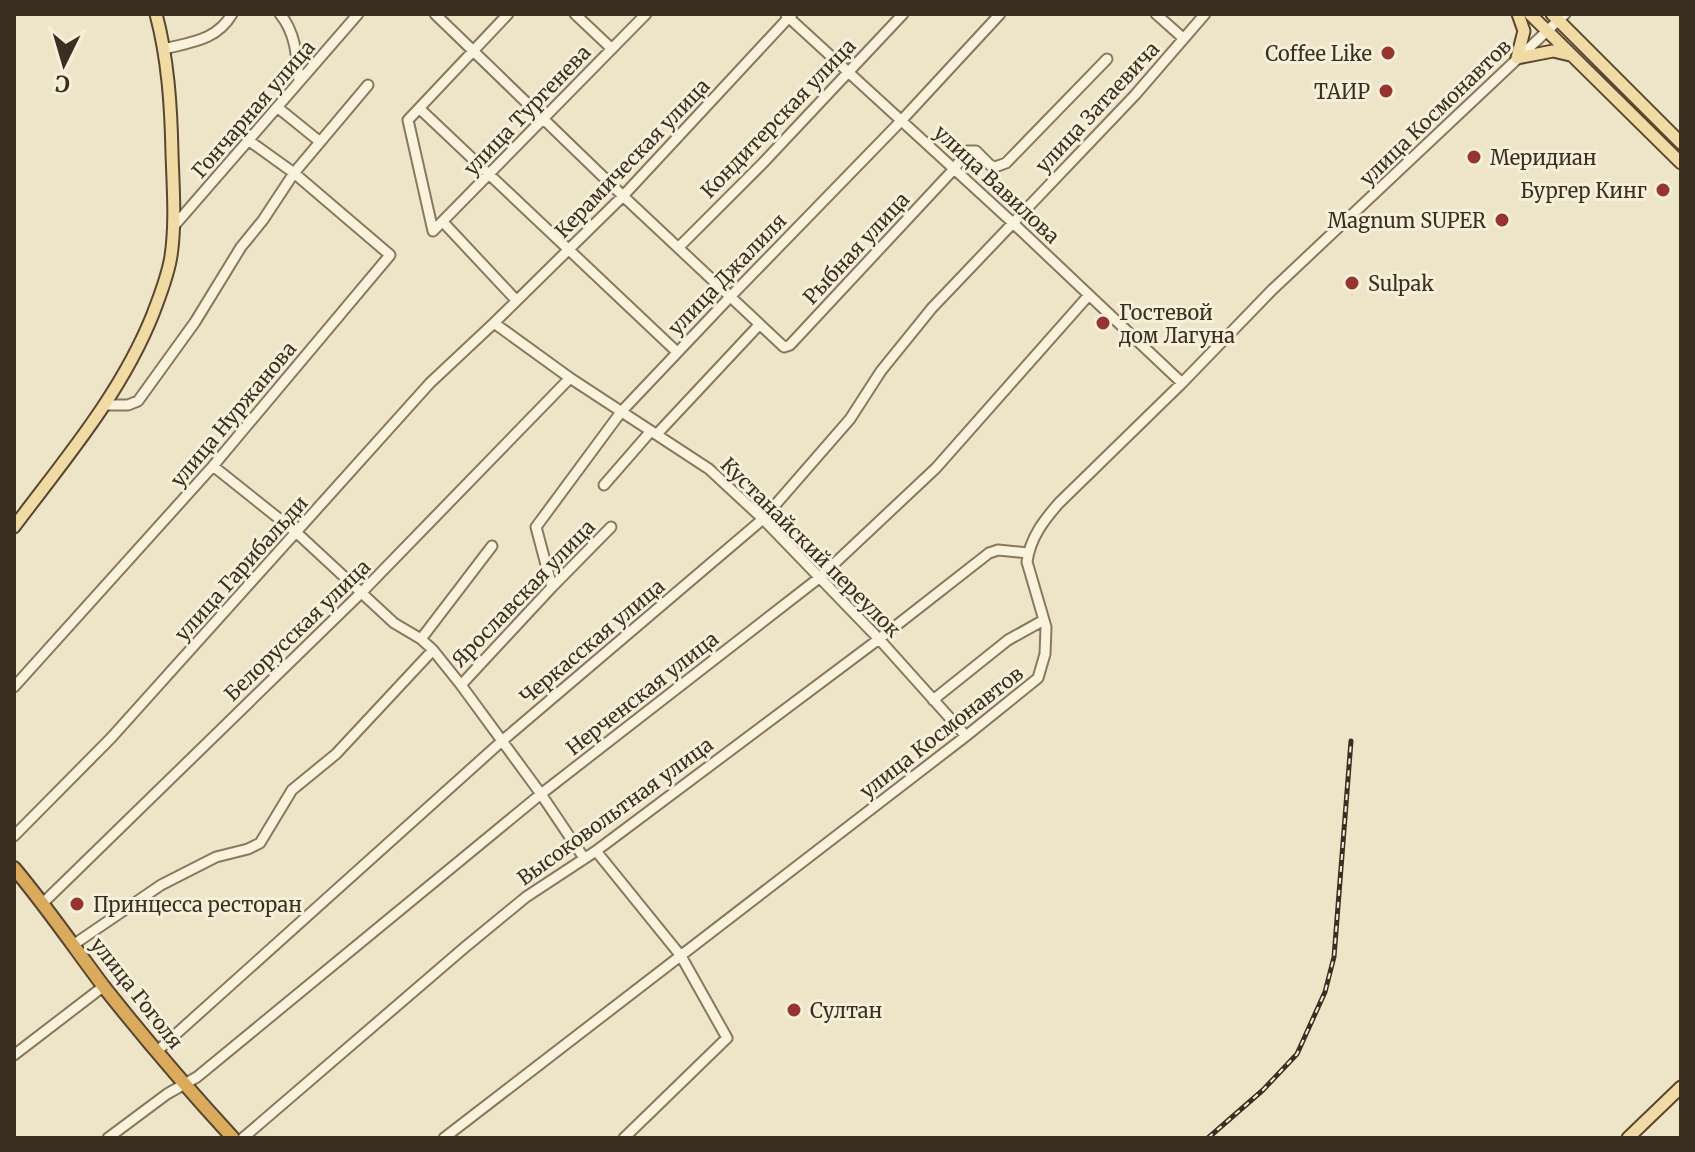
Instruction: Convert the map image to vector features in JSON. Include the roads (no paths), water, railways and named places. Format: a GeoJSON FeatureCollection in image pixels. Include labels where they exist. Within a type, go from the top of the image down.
{"type":"FeatureCollection","features":[{"type":"Feature","properties":{"kind":"highway","name":"улица Гоголя"},"geometry":{"type":"LineString","coordinates":[[14,868],[156,1052],[233,1138]]}},
{"type":"Feature","properties":{"kind":"main road"},"geometry":{"type":"LineString","coordinates":[[14,527],[105,405],[146,333],[161,295],[174,226],[172,130],[164,49],[156,14]]}},
{"type":"Feature","properties":{"kind":"main road"},"geometry":{"type":"LineString","coordinates":[[1518,14],[1524,31],[1517,58],[1553,51],[1573,55]]}},
{"type":"Feature","properties":{"kind":"main road"},"geometry":{"type":"LineString","coordinates":[[1530,14],[1681,163]]}},
{"type":"Feature","properties":{"kind":"main road"},"geometry":{"type":"LineString","coordinates":[[1559,16],[1681,143]]}},
{"type":"Feature","properties":{"kind":"main road"},"geometry":{"type":"LineString","coordinates":[[1628,1138],[1681,1087]]}},
{"type":"Feature","properties":{"kind":"street"},"geometry":{"type":"LineString","coordinates":[[164,49],[214,35],[226,25],[232,14]]}},
{"type":"Feature","properties":{"kind":"street"},"geometry":{"type":"LineString","coordinates":[[280,14],[288,23],[296,48],[299,82]]}},
{"type":"Feature","properties":{"kind":"street","name":"Гончарная улица"},"geometry":{"type":"LineString","coordinates":[[174,226],[358,14]]}},
{"type":"Feature","properties":{"kind":"street"},"geometry":{"type":"LineString","coordinates":[[435,14],[759,325],[604,485]]}},
{"type":"Feature","properties":{"kind":"street"},"geometry":{"type":"LineString","coordinates":[[508,14],[420,109],[677,352]]}},
{"type":"Feature","properties":{"kind":"street"},"geometry":{"type":"LineString","coordinates":[[575,14],[612,49]]}},
{"type":"Feature","properties":{"kind":"street","name":"улица Тургенева"},"geometry":{"type":"LineString","coordinates":[[420,109],[408,120],[433,231],[646,14]]}},
{"type":"Feature","properties":{"kind":"street","name":"Кондитерская улица"},"geometry":{"type":"LineString","coordinates":[[679,247],[903,14]]}},
{"type":"Feature","properties":{"kind":"street","name":"улица Джалиля"},"geometry":{"type":"LineString","coordinates":[[552,587],[536,527],[621,412],[1000,14]]}},
{"type":"Feature","properties":{"kind":"street"},"geometry":{"type":"LineString","coordinates":[[1156,14],[1183,38]]}},
{"type":"Feature","properties":{"kind":"street","name":"улица Затаевича"},"geometry":{"type":"LineString","coordinates":[[1013,223],[1150,80],[1205,14]]}},
{"type":"Feature","properties":{"kind":"street","name":"улица Вавилова"},"geometry":{"type":"LineString","coordinates":[[789,15],[1182,383]]}},
{"type":"Feature","properties":{"kind":"street","name":"Керамическая улица"},"geometry":{"type":"LineString","coordinates":[[494,323],[623,196],[789,15]]}},
{"type":"Feature","properties":{"kind":"street","name":"улица Космонавтов"},"geometry":{"type":"LineString","coordinates":[[444,1138],[1038,678],[1045,654],[1046,627],[1027,562],[1040,524],[1272,290],[1547,31],[1559,16]]}},
{"type":"Feature","properties":{"kind":"street"},"geometry":{"type":"LineString","coordinates":[[954,169],[967,151],[972,150],[995,167],[1006,163],[1107,59]]}},
{"type":"Feature","properties":{"kind":"street"},"geometry":{"type":"LineString","coordinates":[[105,405],[128,405],[138,401],[195,322],[241,247],[294,173],[368,85]]}},
{"type":"Feature","properties":{"kind":"street"},"geometry":{"type":"LineString","coordinates":[[277,107],[319,141]]}},
{"type":"Feature","properties":{"kind":"street","name":"улица Нуржанова"},"geometry":{"type":"LineString","coordinates":[[14,687],[213,466],[390,255],[294,173],[248,140]]}},
{"type":"Feature","properties":{"kind":"street","name":"Рыбная улица"},"geometry":{"type":"LineString","coordinates":[[759,325],[782,346],[790,345],[954,169]]}},
{"type":"Feature","properties":{"kind":"street"},"geometry":{"type":"LineString","coordinates":[[443,222],[516,300]]}},
{"type":"Feature","properties":{"kind":"street","name":"Черкасская улица"},"geometry":{"type":"LineString","coordinates":[[156,1052],[502,741],[763,519],[850,419],[881,371],[932,308],[1013,223]]}},
{"type":"Feature","properties":{"kind":"street","name":"Нерченская улица"},"geometry":{"type":"LineString","coordinates":[[108,1138],[209,1067],[541,794],[819,578],[936,468],[1089,295]]}},
{"type":"Feature","properties":{"kind":"street","name":"Кустанайский переулок"},"geometry":{"type":"LineString","coordinates":[[494,323],[570,378],[709,469],[763,519],[879,639],[966,736]]}},
{"type":"Feature","properties":{"kind":"street","name":"улица Гарибальди"},"geometry":{"type":"LineString","coordinates":[[14,836],[111,738],[430,383],[494,323]]}},
{"type":"Feature","properties":{"kind":"street","name":"Белорусская улица"},"geometry":{"type":"LineString","coordinates":[[43,903],[362,592],[570,378]]}},
{"type":"Feature","properties":{"kind":"street"},"geometry":{"type":"LineString","coordinates":[[213,466],[297,533],[394,623],[433,650],[541,794],[584,858]]}},
{"type":"Feature","properties":{"kind":"street","name":"Ярославская улица"},"geometry":{"type":"LineString","coordinates":[[461,685],[611,527]]}},
{"type":"Feature","properties":{"kind":"street"},"geometry":{"type":"LineString","coordinates":[[421,639],[492,546]]}},
{"type":"Feature","properties":{"kind":"street","name":"Высоковольтная улица"},"geometry":{"type":"LineString","coordinates":[[243,1138],[526,897],[596,851],[989,553],[998,550],[1028,553]]}},
{"type":"Feature","properties":{"kind":"street"},"geometry":{"type":"LineString","coordinates":[[933,700],[1008,640],[1044,620]]}},
{"type":"Feature","properties":{"kind":"street","name":"Ярославская улица"},"geometry":{"type":"LineString","coordinates":[[73,945],[161,885],[216,857],[260,843],[292,790],[336,754],[433,650]]}},
{"type":"Feature","properties":{"kind":"street"},"geometry":{"type":"LineString","coordinates":[[596,851],[681,956],[727,1038],[624,1138]]}},
{"type":"Feature","properties":{"kind":"street"},"geometry":{"type":"LineString","coordinates":[[14,1055],[104,986]]}},
{"type":"Feature","properties":{"kind":"railway"},"geometry":{"type":"LineString","coordinates":[[1208,1138],[1263,1090],[1297,1054],[1325,992],[1334,957],[1351,741]]}},
{"type":"Feature","properties":{"kind":"place","name":"Coffee Like"},"geometry":{"type":"Point","coordinates":[1388,53]}},
{"type":"Feature","properties":{"kind":"place","name":"ТАИР"},"geometry":{"type":"Point","coordinates":[1386,91]}},
{"type":"Feature","properties":{"kind":"place","name":"Меридиан"},"geometry":{"type":"Point","coordinates":[1474,157]}},
{"type":"Feature","properties":{"kind":"place","name":"Бургер Кинг"},"geometry":{"type":"Point","coordinates":[1663,190]}},
{"type":"Feature","properties":{"kind":"place","name":"Magnum SUPER"},"geometry":{"type":"Point","coordinates":[1502,220]}},
{"type":"Feature","properties":{"kind":"place","name":"Sulpak"},"geometry":{"type":"Point","coordinates":[1352,283]}},
{"type":"Feature","properties":{"kind":"place","name":"Гостевой дом Лагуна"},"geometry":{"type":"Point","coordinates":[1103,323]}},
{"type":"Feature","properties":{"kind":"place","name":"Принцесса ресторан"},"geometry":{"type":"Point","coordinates":[77,904]}},
{"type":"Feature","properties":{"kind":"place","name":"Султан"},"geometry":{"type":"Point","coordinates":[794,1010]}}]}
